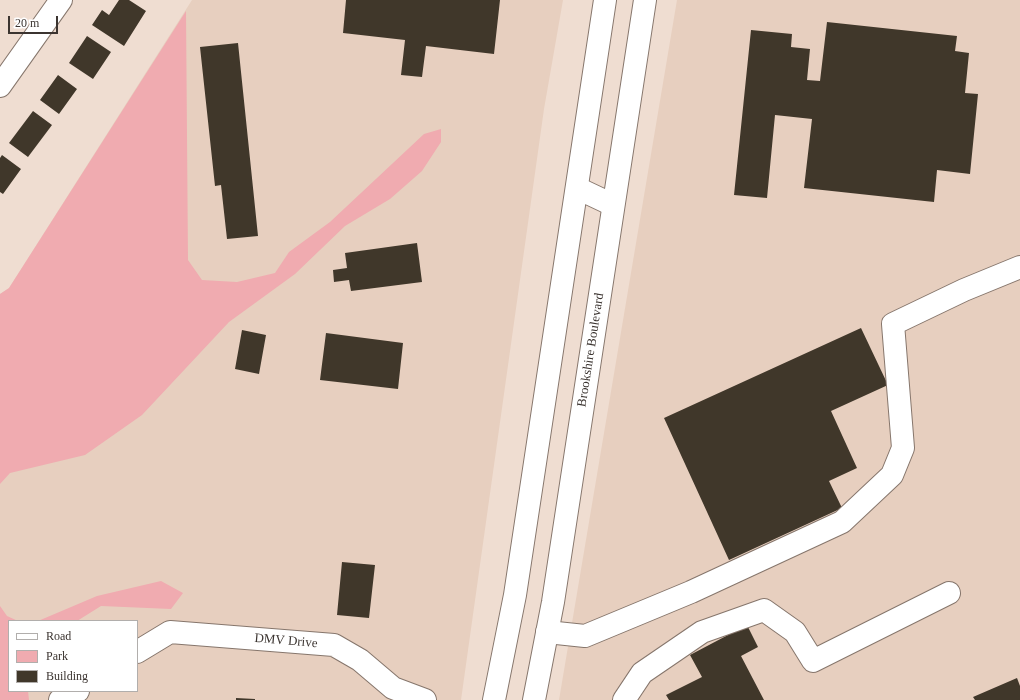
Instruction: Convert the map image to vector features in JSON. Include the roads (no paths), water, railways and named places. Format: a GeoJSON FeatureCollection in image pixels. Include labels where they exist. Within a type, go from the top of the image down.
{"type":"FeatureCollection","features":[{"type":"Feature","properties":{"kind":"main road"},"geometry":{"type":"LineString","coordinates":[[0,86],[62,0]]}},
{"type":"Feature","properties":{"kind":"main road"},"geometry":{"type":"LineString","coordinates":[[494,700],[515,595],[605,0]]}},
{"type":"Feature","properties":{"kind":"main road","name":"Brookshire Boulevard"},"geometry":{"type":"LineString","coordinates":[[534,700],[547,632],[645,0]]}},
{"type":"Feature","properties":{"kind":"main road"},"geometry":{"type":"LineString","coordinates":[[577,188],[613,205]]}},
{"type":"Feature","properties":{"kind":"main road"},"geometry":{"type":"LineString","coordinates":[[547,632],[586,636],[691,592],[842,522],[892,474],[903,448],[894,324],[964,290],[1020,267]]}},
{"type":"Feature","properties":{"kind":"main road"},"geometry":{"type":"LineString","coordinates":[[624,700],[642,673],[702,632],[764,610],[795,632],[813,661],[949,593]]}},
{"type":"Feature","properties":{"kind":"main road","name":"DMV Drive"},"geometry":{"type":"LineString","coordinates":[[138,651],[170,632],[334,645],[360,660],[393,688],[424,700]]}},
{"type":"Feature","properties":{"kind":"main road"},"geometry":{"type":"LineString","coordinates":[[60,700],[76,692]]}}]}
